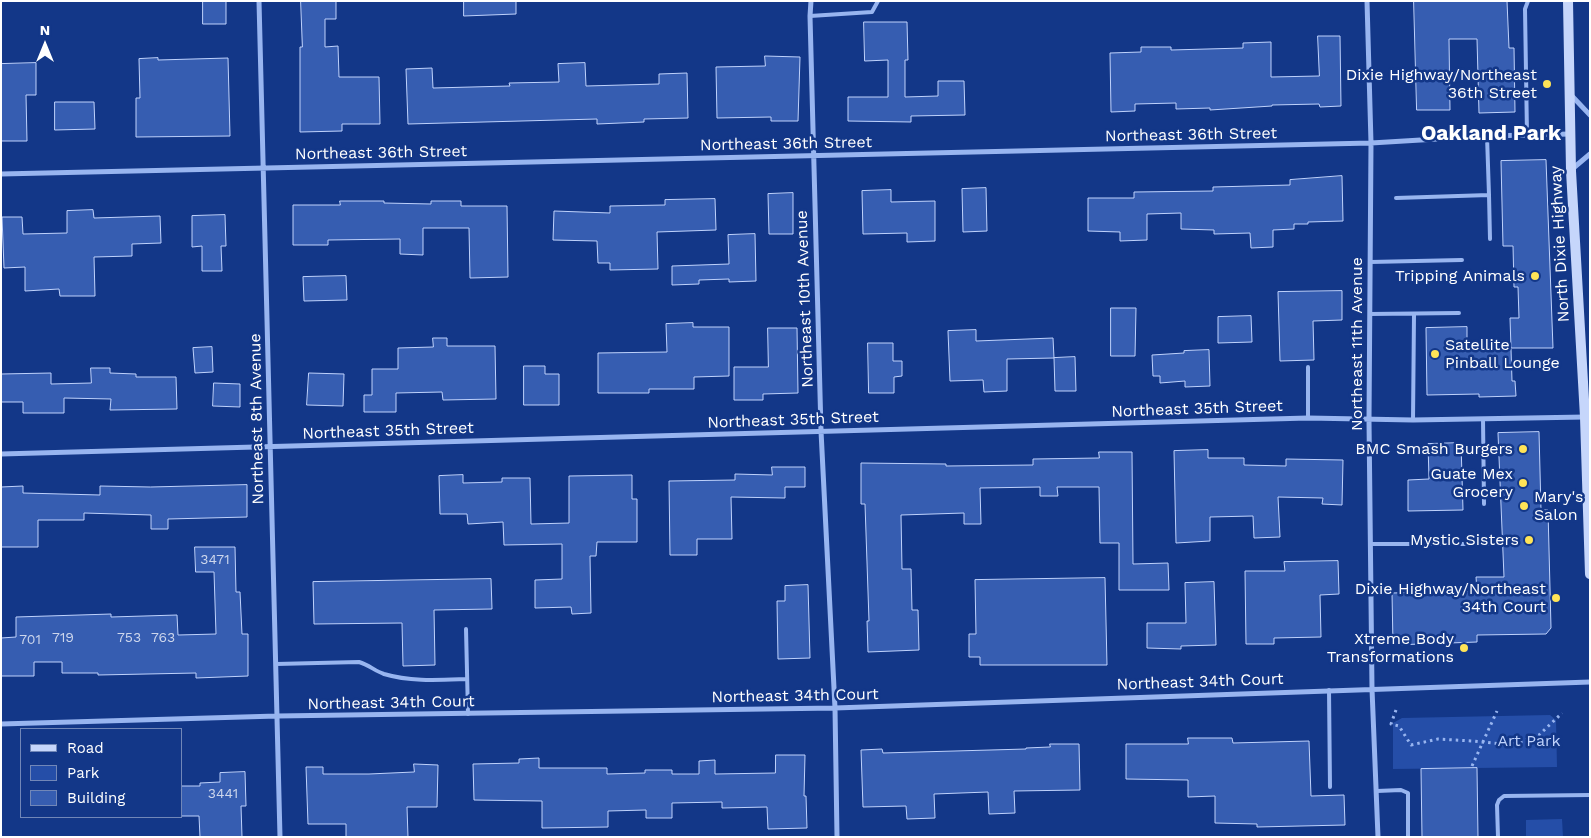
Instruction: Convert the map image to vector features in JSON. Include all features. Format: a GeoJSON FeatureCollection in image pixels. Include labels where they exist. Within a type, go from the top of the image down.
{"type":"FeatureCollection","features":[{"type":"Feature","properties":{"kind":"main road","name":"North Dixie Highway"},"geometry":{"type":"LineString","coordinates":[[1568,1],[1571,171],[1585,417],[1590,574]]}},
{"type":"Feature","properties":{"kind":"street","name":"Northeast 8th Avenue"},"geometry":{"type":"LineString","coordinates":[[259,1],[280,837]]}},
{"type":"Feature","properties":{"kind":"street","name":"Northeast 10th Avenue"},"geometry":{"type":"LineString","coordinates":[[811,1],[821,431],[835,708],[836,837]]}},
{"type":"Feature","properties":{"kind":"street","name":"Northeast 11th Avenue"},"geometry":{"type":"LineString","coordinates":[[1367,1],[1371,143],[1369,420],[1372,689],[1378,837]]}},
{"type":"Feature","properties":{"kind":"street"},"geometry":{"type":"LineString","coordinates":[[1570,94],[1590,115]]}},
{"type":"Feature","properties":{"kind":"street","name":"Northeast 36th Street"},"geometry":{"type":"LineString","coordinates":[[1,174],[1371,143],[1487,136],[1571,134]]}},
{"type":"Feature","properties":{"kind":"street"},"geometry":{"type":"LineString","coordinates":[[1571,171],[1590,154]]}},
{"type":"Feature","properties":{"kind":"street","name":"Northeast 35th Street"},"geometry":{"type":"LineString","coordinates":[[1,454],[1308,418],[1413,420],[1585,417]]}},
{"type":"Feature","properties":{"kind":"street","name":"Northeast 34th Court"},"geometry":{"type":"LineString","coordinates":[[1,724],[277,716],[835,708],[1590,682]]}},
{"type":"Feature","properties":{"kind":"lane"},"geometry":{"type":"LineString","coordinates":[[810,16],[872,12],[878,1]]}},
{"type":"Feature","properties":{"kind":"lane"},"geometry":{"type":"LineString","coordinates":[[1527,135],[1525,9],[1528,1]]}},
{"type":"Feature","properties":{"kind":"lane"},"geometry":{"type":"LineString","coordinates":[[1487,136],[1490,239]]}},
{"type":"Feature","properties":{"kind":"lane"},"geometry":{"type":"LineString","coordinates":[[1396,198],[1489,195]]}},
{"type":"Feature","properties":{"kind":"lane"},"geometry":{"type":"LineString","coordinates":[[1370,262],[1462,260]]}},
{"type":"Feature","properties":{"kind":"lane"},"geometry":{"type":"LineString","coordinates":[[1370,314],[1459,313]]}},
{"type":"Feature","properties":{"kind":"lane"},"geometry":{"type":"LineString","coordinates":[[1413,420],[1414,314]]}},
{"type":"Feature","properties":{"kind":"lane"},"geometry":{"type":"LineString","coordinates":[[1308,368],[1308,418]]}},
{"type":"Feature","properties":{"kind":"lane"},"geometry":{"type":"LineString","coordinates":[[1484,419],[1484,504]]}},
{"type":"Feature","properties":{"kind":"lane"},"geometry":{"type":"LineString","coordinates":[[1371,544],[1498,544]]}},
{"type":"Feature","properties":{"kind":"lane"},"geometry":{"type":"LineString","coordinates":[[466,629],[468,714]]}},
{"type":"Feature","properties":{"kind":"lane"},"geometry":{"type":"LineString","coordinates":[[276,664],[359,662],[368,664],[374,670],[402,679],[467,679]]}},
{"type":"Feature","properties":{"kind":"lane"},"geometry":{"type":"LineString","coordinates":[[1329,690],[1330,787]]}},
{"type":"Feature","properties":{"kind":"lane"},"geometry":{"type":"LineString","coordinates":[[1376,791],[1400,790],[1408,793],[1408,837]]}},
{"type":"Feature","properties":{"kind":"lane"},"geometry":{"type":"LineString","coordinates":[[1498,837],[1497,805],[1504,796],[1590,794]]}},
{"type":"Feature","properties":{"kind":"path"},"geometry":{"type":"LineString","coordinates":[[1396,710],[1391,724],[1399,726],[1412,745],[1438,739],[1511,745],[1539,736],[1562,713]]}},
{"type":"Feature","properties":{"kind":"path"},"geometry":{"type":"LineString","coordinates":[[1472,766],[1497,711]]}},
{"type":"Feature","properties":{"kind":"green space","name":"Art Park"},"geometry":{"type":"Polygon","coordinates":[[[1550,715],[1556,720],[1557,767],[1393,769],[1393,723],[1402,718],[1550,715]]]}},
{"type":"Feature","properties":{"kind":"green space"},"geometry":{"type":"Polygon","coordinates":[[[1562,819],[1563,837],[1526,837],[1526,820],[1562,819]]]}},
{"type":"Feature","properties":{"kind":"building"},"geometry":{"type":"Polygon","coordinates":[[[203,1],[226,1],[226,24],[203,24],[203,1]]]}},
{"type":"Feature","properties":{"kind":"building"},"geometry":{"type":"Polygon","coordinates":[[[301,1],[336,1],[336,19],[325,19],[325,47],[338,46],[339,77],[379,77],[380,124],[342,124],[342,131],[300,132],[301,1]]]}},
{"type":"Feature","properties":{"kind":"building"},"geometry":{"type":"Polygon","coordinates":[[[464,1],[516,1],[516,14],[464,16],[464,1]]]}},
{"type":"Feature","properties":{"kind":"building"},"geometry":{"type":"Polygon","coordinates":[[[1414,1],[1507,1],[1509,48],[1514,48],[1515,112],[1479,113],[1477,39],[1449,39],[1450,110],[1417,110],[1414,1]]]}},
{"type":"Feature","properties":{"kind":"building"},"geometry":{"type":"Polygon","coordinates":[[[864,22],[907,22],[908,60],[905,60],[905,97],[938,96],[938,81],[964,81],[965,115],[911,116],[911,122],[848,121],[848,97],[888,97],[888,60],[865,61],[864,22]]]}},
{"type":"Feature","properties":{"kind":"building"},"geometry":{"type":"Polygon","coordinates":[[[1318,36],[1340,36],[1341,106],[1320,107],[1319,104],[1272,105],[1210,110],[1210,108],[1176,109],[1176,103],[1135,104],[1135,111],[1111,112],[1110,53],[1141,52],[1141,47],[1171,47],[1171,50],[1243,48],[1243,43],[1271,42],[1271,77],[1319,76],[1318,36]]]}},
{"type":"Feature","properties":{"kind":"building"},"geometry":{"type":"Polygon","coordinates":[[[765,56],[800,57],[798,121],[771,121],[771,117],[717,118],[716,67],[765,66],[765,56]]]}},
{"type":"Feature","properties":{"kind":"building"},"geometry":{"type":"Polygon","coordinates":[[[158,58],[158,60],[228,58],[230,136],[136,137],[136,98],[140,98],[139,59],[158,58]]]}},
{"type":"Feature","properties":{"kind":"building"},"geometry":{"type":"Polygon","coordinates":[[[36,63],[36,95],[26,95],[27,141],[1,141],[1,64],[36,63]]]}},
{"type":"Feature","properties":{"kind":"building"},"geometry":{"type":"Polygon","coordinates":[[[585,63],[586,86],[659,84],[659,74],[687,73],[688,118],[644,119],[644,122],[597,124],[597,119],[408,124],[406,69],[432,68],[433,88],[510,86],[509,83],[559,82],[558,64],[585,63]]]}},
{"type":"Feature","properties":{"kind":"building"},"geometry":{"type":"Polygon","coordinates":[[[55,102],[94,102],[95,129],[55,130],[55,102]]]}},
{"type":"Feature","properties":{"kind":"building"},"geometry":{"type":"Polygon","coordinates":[[[1546,160],[1553,348],[1511,348],[1510,318],[1519,318],[1518,287],[1514,287],[1513,246],[1503,246],[1501,161],[1546,160]]]}},
{"type":"Feature","properties":{"kind":"building"},"geometry":{"type":"Polygon","coordinates":[[[1342,176],[1343,221],[1308,222],[1308,224],[1294,224],[1294,229],[1273,230],[1273,247],[1251,248],[1250,233],[1214,234],[1214,230],[1181,229],[1181,213],[1147,214],[1147,240],[1120,241],[1120,232],[1088,231],[1088,198],[1134,198],[1134,192],[1213,191],[1213,187],[1290,185],[1290,180],[1342,176]]]}},
{"type":"Feature","properties":{"kind":"building"},"geometry":{"type":"Polygon","coordinates":[[[986,188],[987,231],[963,232],[962,189],[986,188]]]}},
{"type":"Feature","properties":{"kind":"building"},"geometry":{"type":"Polygon","coordinates":[[[891,190],[891,202],[935,201],[935,241],[907,242],[907,233],[863,234],[862,191],[891,190]]]}},
{"type":"Feature","properties":{"kind":"building"},"geometry":{"type":"Polygon","coordinates":[[[793,193],[793,234],[769,234],[768,194],[793,193]]]}},
{"type":"Feature","properties":{"kind":"building"},"geometry":{"type":"Polygon","coordinates":[[[715,199],[716,230],[657,232],[658,269],[610,270],[610,263],[598,263],[597,241],[553,240],[554,211],[610,213],[610,206],[665,205],[665,200],[715,199]]]}},
{"type":"Feature","properties":{"kind":"building"},"geometry":{"type":"Polygon","coordinates":[[[340,201],[431,204],[431,201],[461,201],[461,206],[507,206],[508,277],[470,278],[469,228],[423,228],[423,255],[400,254],[400,239],[328,240],[328,245],[293,245],[293,205],[340,205],[340,201]]]}},
{"type":"Feature","properties":{"kind":"building"},"geometry":{"type":"Polygon","coordinates":[[[93,210],[94,218],[160,216],[161,243],[132,244],[132,256],[94,257],[95,296],[60,296],[59,289],[25,291],[25,267],[4,268],[2,217],[22,217],[23,234],[67,233],[67,211],[93,210]]]}},
{"type":"Feature","properties":{"kind":"building"},"geometry":{"type":"Polygon","coordinates":[[[225,215],[226,246],[221,246],[222,271],[202,271],[202,246],[192,247],[192,216],[225,215]]]}},
{"type":"Feature","properties":{"kind":"building"},"geometry":{"type":"Polygon","coordinates":[[[755,234],[756,281],[729,282],[729,279],[699,280],[699,284],[672,285],[672,266],[729,264],[728,235],[755,234]]]}},
{"type":"Feature","properties":{"kind":"building"},"geometry":{"type":"Polygon","coordinates":[[[346,276],[347,300],[304,301],[303,277],[346,276]]]}},
{"type":"Feature","properties":{"kind":"building"},"geometry":{"type":"Polygon","coordinates":[[[1342,291],[1342,320],[1313,321],[1314,360],[1280,361],[1278,292],[1342,291]]]}},
{"type":"Feature","properties":{"kind":"building"},"geometry":{"type":"Polygon","coordinates":[[[1111,308],[1136,308],[1135,356],[1111,356],[1111,308]]]}},
{"type":"Feature","properties":{"kind":"building"},"geometry":{"type":"Polygon","coordinates":[[[1251,316],[1252,342],[1218,343],[1218,317],[1251,316]]]}},
{"type":"Feature","properties":{"kind":"building"},"geometry":{"type":"Polygon","coordinates":[[[693,323],[693,327],[729,327],[729,376],[694,377],[694,389],[649,389],[649,393],[598,393],[598,353],[667,352],[666,324],[693,323]]]}},
{"type":"Feature","properties":{"kind":"building"},"geometry":{"type":"Polygon","coordinates":[[[1467,327],[1467,350],[1511,349],[1512,381],[1515,381],[1516,396],[1479,397],[1479,394],[1427,395],[1426,328],[1467,327]]]}},
{"type":"Feature","properties":{"kind":"building"},"geometry":{"type":"Polygon","coordinates":[[[768,328],[797,328],[798,393],[763,394],[763,400],[734,400],[734,367],[768,367],[768,328]]]}},
{"type":"Feature","properties":{"kind":"building"},"geometry":{"type":"Polygon","coordinates":[[[976,330],[976,341],[1053,338],[1054,358],[1007,359],[1007,391],[984,392],[983,380],[950,381],[948,331],[976,330]]]}},
{"type":"Feature","properties":{"kind":"building"},"geometry":{"type":"Polygon","coordinates":[[[433,338],[447,338],[447,346],[495,346],[496,399],[443,400],[442,392],[396,393],[396,412],[364,412],[364,395],[372,395],[372,369],[398,369],[398,348],[433,347],[433,338]]]}},
{"type":"Feature","properties":{"kind":"building"},"geometry":{"type":"Polygon","coordinates":[[[868,343],[893,343],[893,361],[902,361],[902,376],[894,377],[894,393],[869,393],[868,343]]]}},
{"type":"Feature","properties":{"kind":"building"},"geometry":{"type":"Polygon","coordinates":[[[212,347],[213,372],[195,373],[193,348],[212,347]]]}},
{"type":"Feature","properties":{"kind":"building"},"geometry":{"type":"Polygon","coordinates":[[[1209,350],[1210,386],[1185,387],[1185,381],[1160,383],[1160,376],[1153,376],[1152,355],[1209,350]]]}},
{"type":"Feature","properties":{"kind":"building"},"geometry":{"type":"Polygon","coordinates":[[[1075,357],[1076,391],[1055,391],[1054,358],[1075,357]]]}},
{"type":"Feature","properties":{"kind":"building"},"geometry":{"type":"Polygon","coordinates":[[[524,366],[545,366],[545,374],[559,374],[559,405],[524,405],[524,366]]]}},
{"type":"Feature","properties":{"kind":"building"},"geometry":{"type":"Polygon","coordinates":[[[91,368],[110,368],[110,373],[136,374],[136,377],[176,377],[177,409],[110,410],[111,399],[64,398],[64,413],[23,413],[23,402],[1,402],[1,374],[51,373],[51,384],[91,383],[91,368]]]}},
{"type":"Feature","properties":{"kind":"building"},"geometry":{"type":"Polygon","coordinates":[[[309,373],[344,374],[343,406],[307,405],[309,373]]]}},
{"type":"Feature","properties":{"kind":"building"},"geometry":{"type":"Polygon","coordinates":[[[214,383],[240,384],[240,407],[213,406],[214,383]]]}},
{"type":"Feature","properties":{"kind":"building"},"geometry":{"type":"Polygon","coordinates":[[[1539,432],[1541,510],[1548,510],[1551,628],[1546,634],[1477,635],[1477,642],[1393,645],[1392,593],[1477,591],[1476,577],[1504,577],[1498,433],[1539,432]]]}},
{"type":"Feature","properties":{"kind":"building"},"geometry":{"type":"Polygon","coordinates":[[[1461,443],[1463,510],[1408,511],[1408,480],[1429,479],[1428,444],[1461,443]]]}},
{"type":"Feature","properties":{"kind":"building"},"geometry":{"type":"Polygon","coordinates":[[[1208,450],[1208,458],[1244,458],[1244,465],[1286,466],[1286,459],[1343,460],[1342,505],[1322,504],[1323,498],[1278,497],[1280,537],[1254,538],[1253,516],[1210,517],[1210,541],[1176,543],[1174,451],[1208,450]]]}},
{"type":"Feature","properties":{"kind":"building"},"geometry":{"type":"Polygon","coordinates":[[[1099,452],[1132,452],[1133,564],[1168,563],[1169,590],[1119,590],[1119,543],[1100,543],[1099,487],[1057,487],[1058,496],[1040,496],[1040,487],[980,488],[981,524],[964,524],[964,513],[901,515],[902,569],[911,569],[912,610],[918,610],[919,650],[868,652],[867,621],[869,621],[865,504],[861,504],[861,463],[946,464],[946,466],[1033,465],[1033,459],[1099,458],[1099,452]]]}},
{"type":"Feature","properties":{"kind":"building"},"geometry":{"type":"Polygon","coordinates":[[[772,467],[805,467],[805,487],[785,487],[785,498],[731,497],[732,539],[697,539],[697,555],[670,555],[669,481],[735,480],[735,474],[772,475],[772,467]]]}},
{"type":"Feature","properties":{"kind":"building"},"geometry":{"type":"Polygon","coordinates":[[[463,475],[463,483],[502,482],[502,478],[530,478],[531,524],[569,523],[569,476],[632,475],[632,499],[637,499],[637,542],[597,542],[596,556],[590,556],[591,613],[572,614],[571,607],[535,608],[535,580],[562,579],[562,544],[504,545],[503,522],[468,524],[467,514],[440,514],[439,476],[463,475]]]}},
{"type":"Feature","properties":{"kind":"building"},"geometry":{"type":"Polygon","coordinates":[[[247,485],[247,517],[168,519],[168,529],[151,529],[151,515],[84,513],[84,520],[38,520],[38,547],[1,547],[1,487],[23,486],[23,493],[100,495],[100,486],[247,485]]]}},
{"type":"Feature","properties":{"kind":"building"},"geometry":{"type":"Polygon","coordinates":[[[195,547],[235,547],[236,592],[240,592],[242,634],[248,634],[248,676],[196,678],[196,673],[98,675],[98,673],[62,673],[62,662],[34,662],[34,676],[1,676],[1,638],[16,637],[16,617],[111,614],[111,617],[177,615],[178,635],[216,634],[214,572],[196,572],[195,547]]]}},
{"type":"Feature","properties":{"kind":"building"},"geometry":{"type":"Polygon","coordinates":[[[1338,561],[1339,594],[1320,595],[1321,637],[1274,638],[1274,644],[1246,644],[1245,571],[1285,571],[1284,562],[1338,561]]]}},
{"type":"Feature","properties":{"kind":"building"},"geometry":{"type":"Polygon","coordinates":[[[1105,578],[1107,665],[980,665],[980,657],[969,657],[969,634],[976,634],[975,580],[1105,578]]]}},
{"type":"Feature","properties":{"kind":"building"},"geometry":{"type":"Polygon","coordinates":[[[491,579],[492,609],[434,610],[435,665],[403,666],[402,623],[314,624],[313,582],[491,579]]]}},
{"type":"Feature","properties":{"kind":"building"},"geometry":{"type":"Polygon","coordinates":[[[1214,582],[1216,645],[1181,646],[1181,649],[1147,648],[1147,623],[1186,623],[1185,583],[1214,582]]]}},
{"type":"Feature","properties":{"kind":"building"},"geometry":{"type":"Polygon","coordinates":[[[808,585],[810,658],[778,659],[777,601],[785,601],[785,586],[808,585]]]}},
{"type":"Feature","properties":{"kind":"building"},"geometry":{"type":"Polygon","coordinates":[[[1188,738],[1232,738],[1233,743],[1309,741],[1311,796],[1344,795],[1345,825],[1257,827],[1257,824],[1215,823],[1215,796],[1188,797],[1188,780],[1126,779],[1126,744],[1188,744],[1188,738]]]}},
{"type":"Feature","properties":{"kind":"building"},"geometry":{"type":"Polygon","coordinates":[[[1050,744],[1079,744],[1080,790],[1014,791],[1015,813],[989,814],[988,792],[934,794],[935,818],[907,819],[906,806],[863,807],[861,750],[882,749],[883,753],[1026,749],[1050,747],[1050,744]]]}},
{"type":"Feature","properties":{"kind":"building"},"geometry":{"type":"Polygon","coordinates":[[[776,755],[805,755],[804,796],[806,796],[807,828],[768,829],[767,807],[722,808],[722,802],[672,803],[672,818],[646,818],[646,810],[608,811],[608,827],[542,828],[542,801],[474,800],[473,764],[519,763],[519,759],[539,758],[539,768],[607,768],[607,774],[645,773],[645,770],[672,770],[672,774],[699,774],[699,761],[715,760],[715,774],[775,773],[776,755]]]}},
{"type":"Feature","properties":{"kind":"building"},"geometry":{"type":"Polygon","coordinates":[[[414,764],[438,765],[437,807],[407,807],[408,837],[346,837],[346,824],[308,824],[306,767],[323,767],[323,774],[369,774],[414,772],[414,764]]]}},
{"type":"Feature","properties":{"kind":"building"},"geometry":{"type":"Polygon","coordinates":[[[1477,768],[1478,837],[1422,837],[1421,769],[1477,768]]]}},
{"type":"Feature","properties":{"kind":"building"},"geometry":{"type":"Polygon","coordinates":[[[245,772],[246,806],[241,806],[242,837],[200,837],[199,816],[182,816],[182,786],[200,786],[200,783],[220,782],[220,773],[245,772]]]}},
{"type":"Feature","properties":{"kind":"place","name":"Dixie Highway/Northeast 36th Street"},"geometry":{"type":"Point","coordinates":[1547,84]}},
{"type":"Feature","properties":{"kind":"place","name":"Tripping Animals"},"geometry":{"type":"Point","coordinates":[1535,276]}},
{"type":"Feature","properties":{"kind":"place","name":"Satellite Pinball Lounge"},"geometry":{"type":"Point","coordinates":[1435,354]}},
{"type":"Feature","properties":{"kind":"place","name":"BMC Smash Burgers"},"geometry":{"type":"Point","coordinates":[1523,449]}},
{"type":"Feature","properties":{"kind":"place","name":"Guate Mex Grocery"},"geometry":{"type":"Point","coordinates":[1523,483]}},
{"type":"Feature","properties":{"kind":"place","name":"Mary's Salon"},"geometry":{"type":"Point","coordinates":[1524,506]}},
{"type":"Feature","properties":{"kind":"place","name":"Mystic Sisters"},"geometry":{"type":"Point","coordinates":[1529,540]}},
{"type":"Feature","properties":{"kind":"place","name":"Dixie Highway/Northeast 34th Court"},"geometry":{"type":"Point","coordinates":[1556,598]}},
{"type":"Feature","properties":{"kind":"place","name":"Xtreme Body Transformations"},"geometry":{"type":"Point","coordinates":[1464,648]}},
{"type":"Feature","properties":{"kind":"district","name":"Oakland Park"},"geometry":{"type":"Point","coordinates":[1491,134]}}]}
